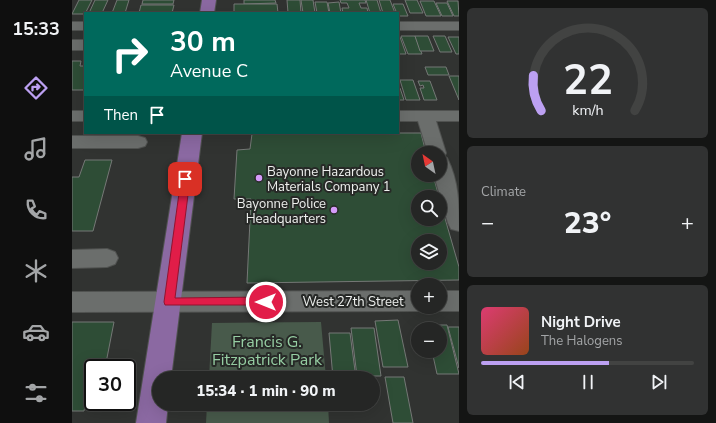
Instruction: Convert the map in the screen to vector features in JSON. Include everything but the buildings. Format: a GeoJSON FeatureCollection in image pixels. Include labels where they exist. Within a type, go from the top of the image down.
{"type":"FeatureCollection","features":[{"type":"Feature","properties":{"kind":"main road"},"geometry":{"type":"LineString","coordinates":[[207,12],[209,0]]}},
{"type":"Feature","properties":{"kind":"main road"},"geometry":{"type":"LineString","coordinates":[[151,423],[192,134]]}},
{"type":"Feature","properties":{"kind":"street"},"geometry":{"type":"LineString","coordinates":[[72,26],[84,26]]}},
{"type":"Feature","properties":{"kind":"street"},"geometry":{"type":"LineString","coordinates":[[399,26],[459,26]]}},
{"type":"Feature","properties":{"kind":"street"},"geometry":{"type":"LineString","coordinates":[[72,45],[84,45]]}},
{"type":"Feature","properties":{"kind":"street"},"geometry":{"type":"LineString","coordinates":[[72,116],[84,116]]}},
{"type":"Feature","properties":{"kind":"street"},"geometry":{"type":"LineString","coordinates":[[399,116],[425,116],[457,120]]}},
{"type":"Feature","properties":{"kind":"street"},"geometry":{"type":"LineString","coordinates":[[425,116],[435,146]]}},
{"type":"Feature","properties":{"kind":"street"},"geometry":{"type":"LineString","coordinates":[[72,142],[138,142]]}},
{"type":"Feature","properties":{"kind":"street"},"geometry":{"type":"LineString","coordinates":[[446,182],[459,223]]}},
{"type":"Feature","properties":{"kind":"street"},"geometry":{"type":"LineString","coordinates":[[72,259],[108,258]]}},
{"type":"Feature","properties":{"kind":"street","name":"West 27th Street"},"geometry":{"type":"LineString","coordinates":[[72,302],[411,301]]}},
{"type":"Feature","properties":{"kind":"street"},"geometry":{"type":"LineString","coordinates":[[447,301],[459,301]]}},
{"type":"Feature","properties":{"kind":"green space","name":"Francis G. Fitzpatrick Park"},"geometry":{"type":"Polygon","coordinates":[[[321,322],[325,371],[209,371],[212,323],[321,322]]]}},
{"type":"Feature","properties":{"kind":"green space","name":"Francis G. Fitzpatrick Park"},"geometry":{"type":"Polygon","coordinates":[[[207,411],[328,411],[329,423],[206,423],[207,411]]]}},
{"type":"Feature","properties":{"kind":"place","name":"Bayonne Hazardous Materials Company 1"},"geometry":{"type":"Point","coordinates":[259,178]}},
{"type":"Feature","properties":{"kind":"place","name":"Bayonne Police Headquarters"},"geometry":{"type":"Point","coordinates":[334,210]}},
{"type":"Feature","properties":{"kind":"route"},"geometry":{"type":"LineString","coordinates":[[185,179],[169,302],[266,302]]}}]}
